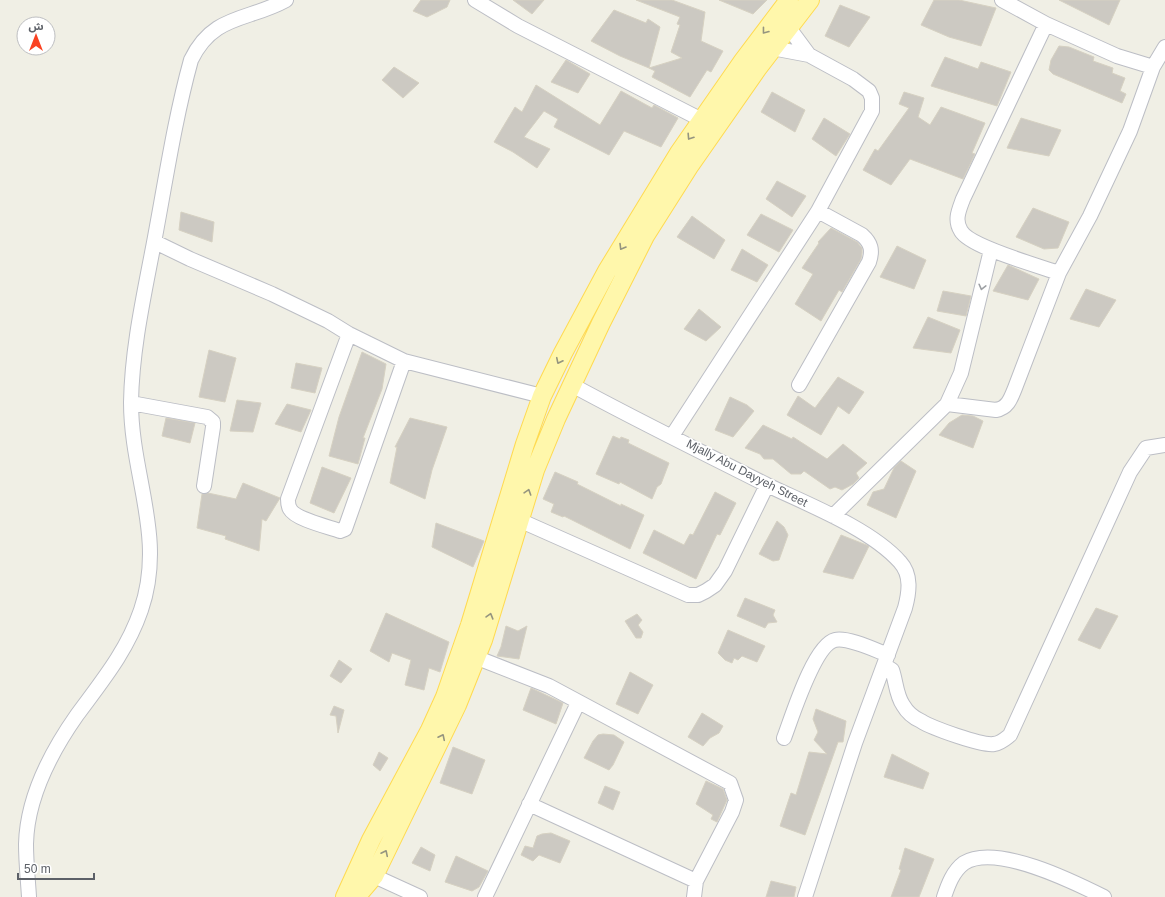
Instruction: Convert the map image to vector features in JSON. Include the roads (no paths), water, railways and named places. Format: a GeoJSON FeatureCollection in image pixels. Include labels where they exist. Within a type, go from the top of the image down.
{"type":"FeatureCollection","features":[{"type":"Feature","properties":{"kind":"main road"},"geometry":{"type":"LineString","coordinates":[[356,897],[374,876],[457,705],[483,640],[535,470],[556,419],[626,272],[645,236],[659,200],[702,120],[756,42],[789,0]]}},
{"type":"Feature","properties":{"kind":"main road"},"geometry":{"type":"LineString","coordinates":[[345,897],[382,818],[430,730],[445,696],[468,632],[525,444],[542,396],[600,284],[659,200],[690,165],[772,48],[810,0]]}},
{"type":"Feature","properties":{"kind":"street"},"geometry":{"type":"LineString","coordinates":[[29,897],[26,843],[30,812],[45,770],[59,743],[127,645],[141,611],[149,584],[152,548],[147,511],[132,437],[131,403],[135,353],[154,242],[183,90],[191,60],[197,47],[203,39],[221,25],[235,18],[266,10],[286,0]]}},
{"type":"Feature","properties":{"kind":"street"},"geometry":{"type":"LineString","coordinates":[[474,0],[518,26],[702,120]]}},
{"type":"Feature","properties":{"kind":"street"},"geometry":{"type":"LineString","coordinates":[[1009,1],[1046,24],[1117,56],[1153,67]]}},
{"type":"Feature","properties":{"kind":"street"},"geometry":{"type":"LineString","coordinates":[[1046,24],[987,147],[958,213],[958,222],[961,232],[966,237],[991,250],[1059,273]]}},
{"type":"Feature","properties":{"kind":"street"},"geometry":{"type":"LineString","coordinates":[[789,28],[809,55]]}},
{"type":"Feature","properties":{"kind":"street"},"geometry":{"type":"LineString","coordinates":[[947,404],[996,410],[1007,405],[1015,388],[1059,273],[1111,172],[1130,131],[1153,67],[1165,47]]}},
{"type":"Feature","properties":{"kind":"street"},"geometry":{"type":"LineString","coordinates":[[672,436],[818,211],[872,111],[873,105],[869,91],[853,79],[809,55],[772,48]]}},
{"type":"Feature","properties":{"kind":"street"},"geometry":{"type":"LineString","coordinates":[[799,385],[869,262],[872,251],[868,240],[862,235],[818,211]]}},
{"type":"Feature","properties":{"kind":"street"},"geometry":{"type":"LineString","coordinates":[[154,242],[272,294],[328,321],[349,334],[404,361],[542,396]]}},
{"type":"Feature","properties":{"kind":"street"},"geometry":{"type":"LineString","coordinates":[[833,516],[947,404],[961,373],[991,250]]}},
{"type":"Feature","properties":{"kind":"street"},"geometry":{"type":"LineString","coordinates":[[349,334],[288,499],[290,509],[294,513],[340,531],[344,529],[404,361]]}},
{"type":"Feature","properties":{"kind":"street","name":"Mjally Abu Dayyeh Street"},"geometry":{"type":"LineString","coordinates":[[572,385],[767,485],[833,516],[879,544],[901,563],[908,578],[908,594],[905,608],[886,660]]}},
{"type":"Feature","properties":{"kind":"street"},"geometry":{"type":"LineString","coordinates":[[131,403],[207,418],[213,422],[214,427],[204,486]]}},
{"type":"Feature","properties":{"kind":"street"},"geometry":{"type":"LineString","coordinates":[[784,738],[804,684],[817,657],[828,643],[842,639],[886,660],[892,670],[903,705],[912,715],[922,722],[982,743],[993,744],[1004,740],[1010,735],[1130,472],[1146,448],[1165,445]]}},
{"type":"Feature","properties":{"kind":"street"},"geometry":{"type":"LineString","coordinates":[[519,520],[688,595],[698,595],[715,585],[725,571],[767,485]]}},
{"type":"Feature","properties":{"kind":"street"},"geometry":{"type":"LineString","coordinates":[[475,657],[531,678],[730,783],[736,800],[732,812],[696,881],[694,897]]}},
{"type":"Feature","properties":{"kind":"street"},"geometry":{"type":"LineString","coordinates":[[805,897],[832,809],[886,660]]}},
{"type":"Feature","properties":{"kind":"street"},"geometry":{"type":"LineString","coordinates":[[485,897],[578,703]]}},
{"type":"Feature","properties":{"kind":"street"},"geometry":{"type":"LineString","coordinates":[[529,804],[696,881]]}},
{"type":"Feature","properties":{"kind":"street"},"geometry":{"type":"LineString","coordinates":[[944,897],[952,877],[964,863],[988,858],[1024,863],[1052,872],[1104,897]]}},
{"type":"Feature","properties":{"kind":"street"},"geometry":{"type":"LineString","coordinates":[[359,866],[374,876],[420,897]]}}]}
